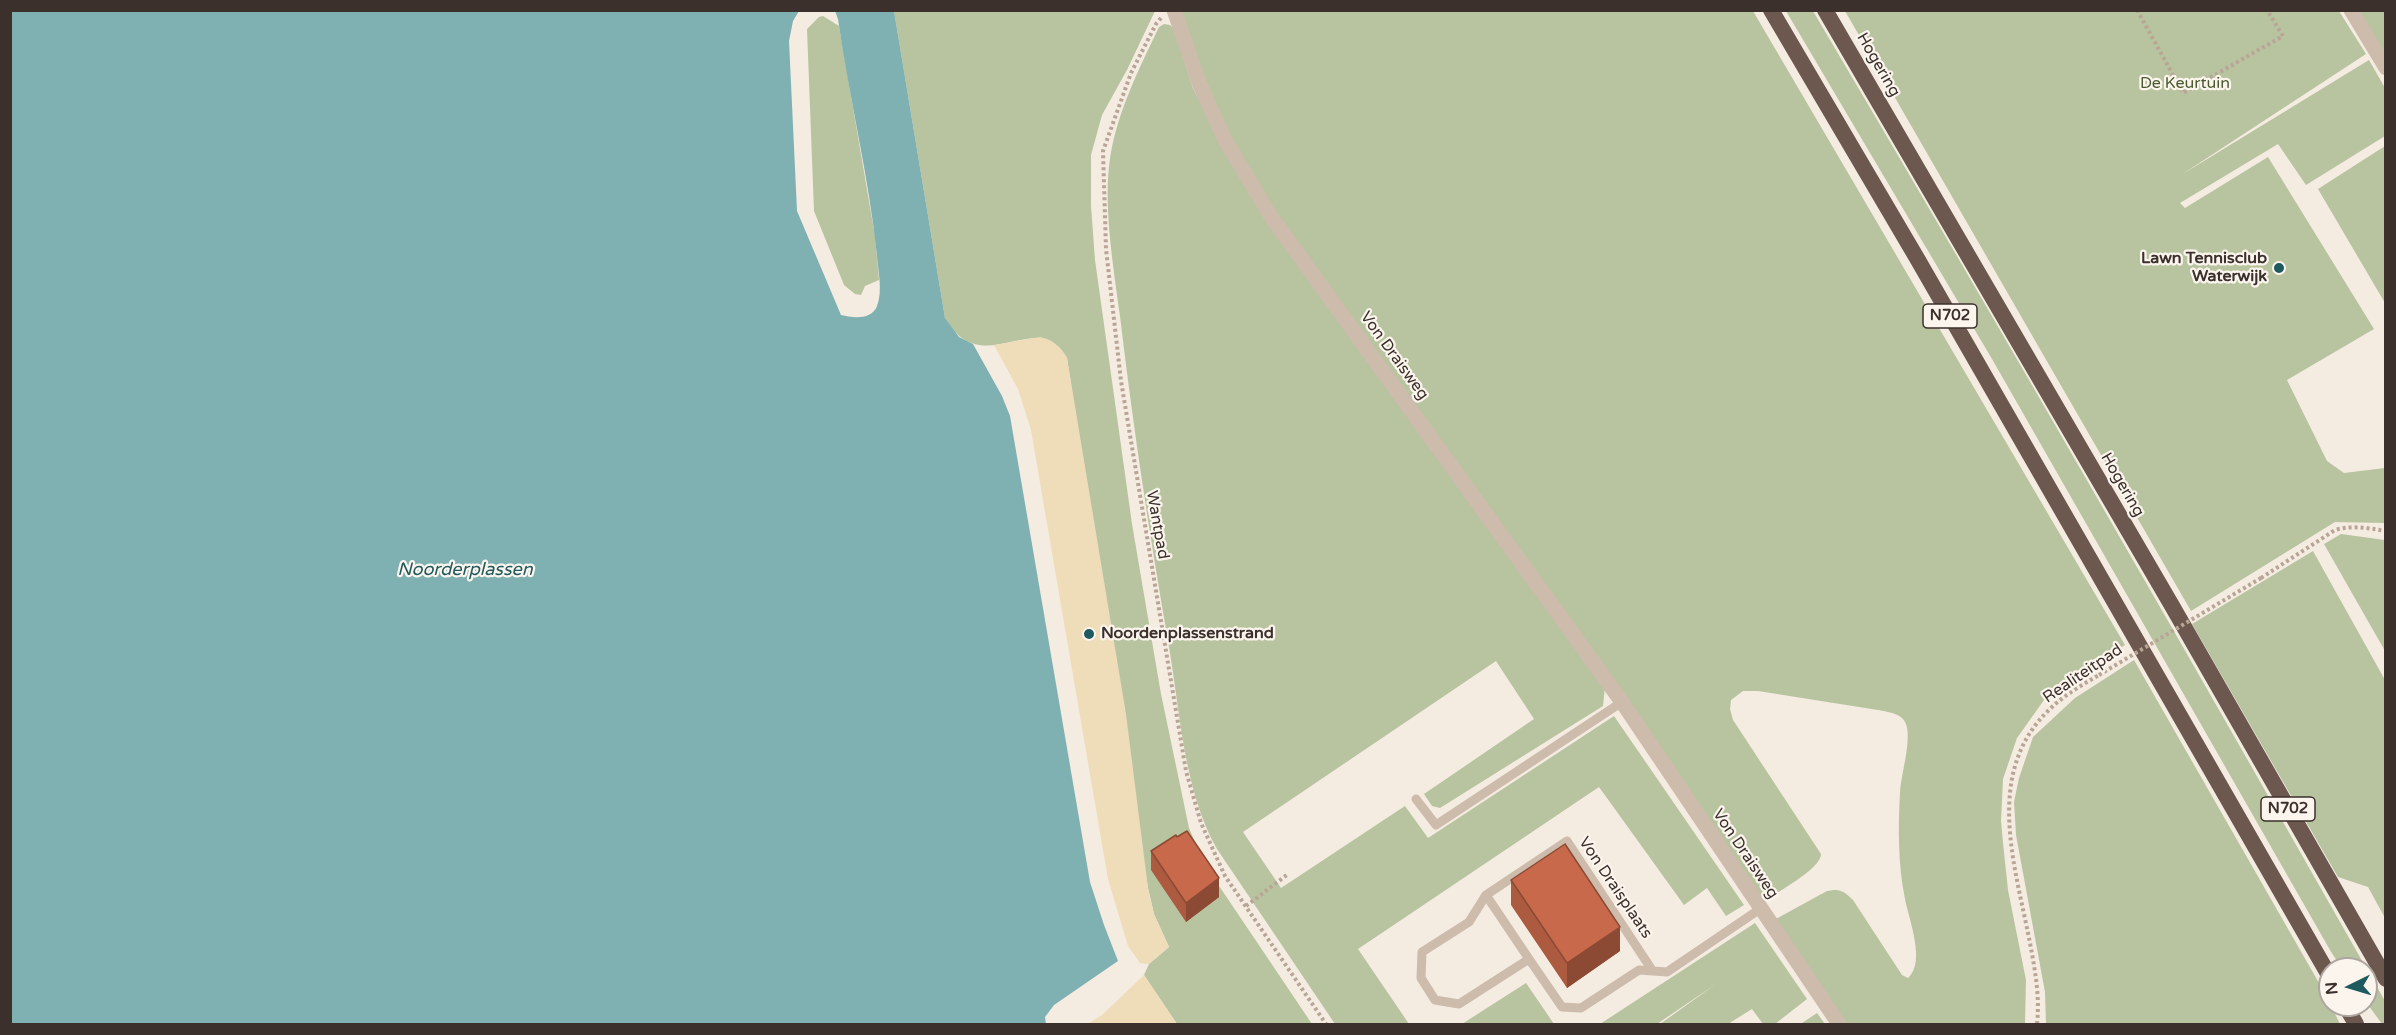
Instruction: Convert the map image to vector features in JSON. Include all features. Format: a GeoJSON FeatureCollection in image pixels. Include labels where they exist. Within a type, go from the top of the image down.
{"type":"FeatureCollection","features":[{"type":"Feature","properties":{"kind":"highway","name":"N702"},"geometry":{"type":"LineString","coordinates":[[1771,10],[1924,271],[2318,957]]}},
{"type":"Feature","properties":{"kind":"highway","name":"Hogering"},"geometry":{"type":"LineString","coordinates":[[1825,10],[2159,584],[2385,979]]}},
{"type":"Feature","properties":{"kind":"street"},"geometry":{"type":"LineString","coordinates":[[2351,10],[2385,68]]}},
{"type":"Feature","properties":{"kind":"street","name":"Von Draisweg"},"geometry":{"type":"LineString","coordinates":[[1174,11],[1200,85],[1225,140],[1267,210],[1622,702],[1839,1024]]}},
{"type":"Feature","properties":{"kind":"lane"},"geometry":{"type":"LineString","coordinates":[[1416,799],[1436,825],[1622,702]]}},
{"type":"Feature","properties":{"kind":"lane","name":"Von Draisplaats"},"geometry":{"type":"LineString","coordinates":[[1529,959],[1459,1004],[1436,1000],[1421,978],[1422,952],[1469,922],[1486,895],[1567,841],[1652,970]]}},
{"type":"Feature","properties":{"kind":"lane"},"geometry":{"type":"LineString","coordinates":[[1486,895],[1562,1007],[1581,1008],[1639,970],[1667,972],[1760,909]]}},
{"type":"Feature","properties":{"kind":"path"},"geometry":{"type":"LineString","coordinates":[[2138,10],[2183,93],[2283,36],[2267,10]]}},
{"type":"Feature","properties":{"kind":"path","name":"Wantpad"},"geometry":{"type":"LineString","coordinates":[[1174,11],[1163,16],[1156,24],[1131,73],[1103,151],[1106,249],[1121,381],[1186,771],[1201,823],[1225,876],[1326,1024]]}},
{"type":"Feature","properties":{"kind":"path","name":"Realiteitpad"},"geometry":{"type":"LineString","coordinates":[[2037,1024],[2038,986],[2008,814],[2009,792],[2019,757],[2038,720],[2066,696],[2099,675],[2335,531],[2364,527],[2385,531]]}},
{"type":"Feature","properties":{"kind":"path"},"geometry":{"type":"LineString","coordinates":[[1246,906],[1288,874]]}},
{"type":"Feature","properties":{"kind":"green space"},"geometry":{"type":"Polygon","coordinates":[[[894,11],[1155,11],[1127,70],[1102,115],[1091,155],[1091,206],[1095,260],[1132,524],[1161,694],[1189,828],[1205,865],[1312,1024],[1177,1024],[1144,975],[1149,964],[1169,947],[1154,914],[1148,888],[1067,358],[1055,344],[1040,339],[1025,339],[992,345],[975,344],[960,336],[945,318],[894,11]]]}},
{"type":"Feature","properties":{"kind":"green space"},"geometry":{"type":"Polygon","coordinates":[[[1181,11],[1753,11],[2125,645],[2086,669],[2044,700],[2017,738],[2003,779],[2001,821],[2008,890],[2026,980],[2025,1024],[1846,1024],[1774,920],[1827,891],[1842,891],[1853,900],[1902,975],[1908,978],[1913,971],[1916,962],[1915,940],[1905,899],[1899,846],[1900,793],[1908,739],[1904,720],[1886,711],[1758,691],[1743,691],[1731,700],[1730,709],[1733,720],[1821,854],[1814,867],[1762,902],[1277,216],[1231,137],[1206,81],[1181,11]]]}},
{"type":"Feature","properties":{"kind":"green space"},"geometry":{"type":"Polygon","coordinates":[[[1786,11],[1813,11],[2101,505],[2360,957],[2334,957],[2330,950],[1992,359],[1786,11]]]}},
{"type":"Feature","properties":{"kind":"green space","name":"De Keurtuin"},"geometry":{"type":"Polygon","coordinates":[[[1845,11],[2339,11],[2366,54],[2181,175],[2369,60],[2385,88],[2385,136],[2306,185],[2278,144],[2180,203],[2185,208],[2268,157],[2374,329],[2287,380],[2327,461],[2344,473],[2385,468],[2385,523],[2335,522],[2191,611],[1845,11]]]}},
{"type":"Feature","properties":{"kind":"green space"},"geometry":{"type":"Polygon","coordinates":[[[2359,11],[2385,11],[2385,55],[2359,11]]]}},
{"type":"Feature","properties":{"kind":"green space"},"geometry":{"type":"Polygon","coordinates":[[[823,16],[839,26],[875,236],[879,280],[865,286],[861,295],[855,294],[844,285],[814,211],[807,29],[823,16]]]}},
{"type":"Feature","properties":{"kind":"green space"},"geometry":{"type":"Polygon","coordinates":[[[1164,24],[1174,29],[1193,88],[1220,141],[1605,687],[1603,706],[1440,808],[1432,806],[1424,794],[1534,719],[1496,661],[1243,832],[1281,888],[1405,806],[1428,838],[1614,716],[1744,905],[1726,916],[1707,888],[1684,905],[1599,787],[1358,949],[1409,1024],[1335,1024],[1217,849],[1197,802],[1185,751],[1136,441],[1109,222],[1109,167],[1121,113],[1159,27],[1164,24]]]}},
{"type":"Feature","properties":{"kind":"green space"},"geometry":{"type":"Polygon","coordinates":[[[2385,146],[2385,303],[2318,189],[2385,146]]]}},
{"type":"Feature","properties":{"kind":"green space"},"geometry":{"type":"Polygon","coordinates":[[[2341,534],[2385,540],[2385,651],[2324,544],[2341,534]]]}},
{"type":"Feature","properties":{"kind":"green space"},"geometry":{"type":"Polygon","coordinates":[[[2313,551],[2385,680],[2385,918],[2368,887],[2338,877],[2192,624],[2313,551]]]}},
{"type":"Feature","properties":{"kind":"green space"},"geometry":{"type":"Polygon","coordinates":[[[2134,660],[2318,981],[2318,1017],[2336,1017],[2340,1024],[2046,1024],[2045,992],[2016,835],[2014,802],[2019,778],[2033,737],[2075,698],[2134,660]]]}},
{"type":"Feature","properties":{"kind":"green space"},"geometry":{"type":"Polygon","coordinates":[[[1755,923],[1807,999],[1775,1024],[1763,1024],[1752,1009],[1728,1024],[1660,1024],[1716,984],[1657,1024],[1600,1024],[1755,923]]]}},
{"type":"Feature","properties":{"kind":"green space"},"geometry":{"type":"Polygon","coordinates":[[[1526,983],[1554,1024],[1462,1024],[1526,983]]]}},
{"type":"Feature","properties":{"kind":"green space"},"geometry":{"type":"Polygon","coordinates":[[[2378,989],[2385,1001],[2385,1024],[2382,1024],[2377,1017],[2378,989]]]}},
{"type":"Feature","properties":{"kind":"green space"},"geometry":{"type":"Polygon","coordinates":[[[1817,1013],[1825,1024],[1800,1024],[1802,1023],[1817,1013]]]}},
{"type":"Feature","properties":{"kind":"sand","name":"Noordenplassenstrand"},"geometry":{"type":"Polygon","coordinates":[[[1040,337],[1056,344],[1067,358],[1126,714],[1148,888],[1154,914],[1169,947],[1149,964],[1140,963],[1128,946],[1108,879],[1031,430],[1018,389],[994,345],[1040,337]]]}},
{"type":"Feature","properties":{"kind":"sand"},"geometry":{"type":"Polygon","coordinates":[[[1144,975],[1177,1024],[1088,1024],[1102,1015],[1144,975]]]}},
{"type":"Feature","properties":{"kind":"water","name":"Noorderplassen"},"geometry":{"type":"Polygon","coordinates":[[[10,11],[799,11],[793,21],[789,41],[797,211],[841,315],[856,317],[867,316],[875,311],[880,294],[880,281],[869,196],[835,11],[894,11],[945,318],[959,337],[973,344],[1002,396],[1010,416],[1090,882],[1118,961],[1054,1005],[1045,1017],[1046,1024],[11,1024],[10,11]]]}},
{"type":"Feature","properties":{"kind":"building"},"geometry":{"type":"Polygon","coordinates":[[[1187,831],[1219,878],[1186,903],[1151,851],[1176,835],[1177,837],[1187,831]]]}},
{"type":"Feature","properties":{"kind":"building"},"geometry":{"type":"Polygon","coordinates":[[[1565,844],[1620,927],[1567,963],[1511,880],[1565,844]]]}},
{"type":"Feature","properties":{"kind":"place","name":"Lawn Tennisclub Waterwijk"},"geometry":{"type":"Point","coordinates":[2279,268]}},
{"type":"Feature","properties":{"kind":"place","name":"Noordenplassenstrand"},"geometry":{"type":"Point","coordinates":[1089,634]}}]}
